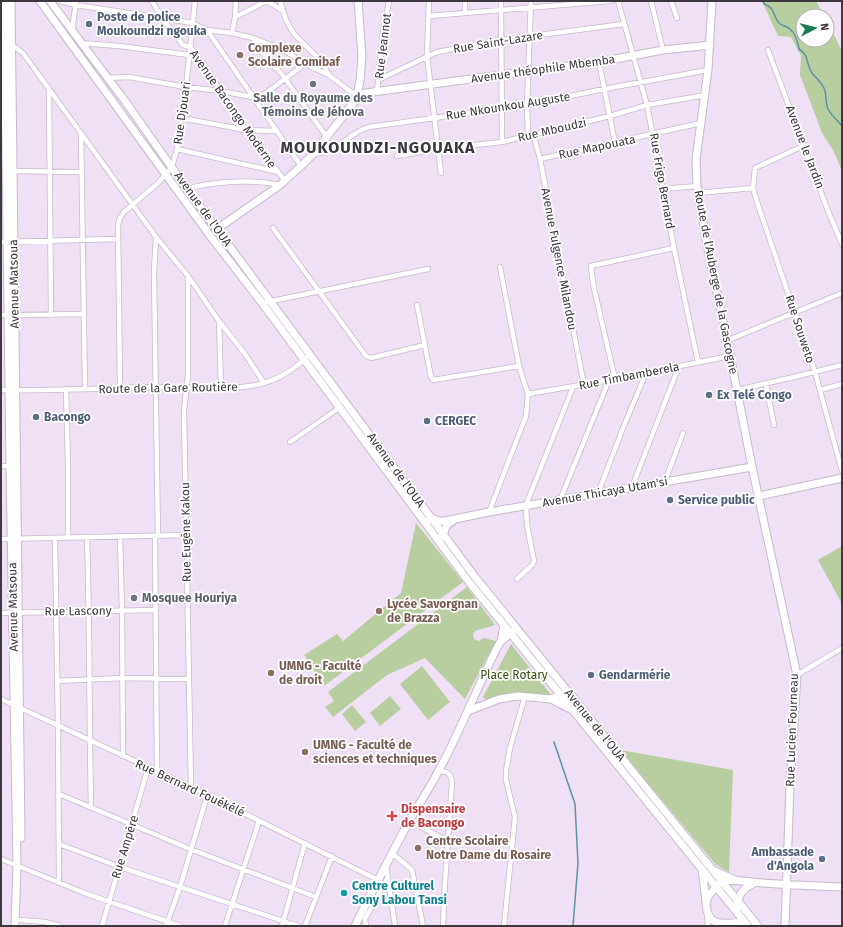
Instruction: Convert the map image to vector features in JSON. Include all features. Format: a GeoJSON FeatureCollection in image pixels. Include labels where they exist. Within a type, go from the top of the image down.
{"type":"FeatureCollection","features":[{"type":"Feature","properties":{"kind":"street","name":"Avenue Matsoua"},"geometry":{"type":"LineString","coordinates":[[4,1],[8,43],[7,172],[8,242],[11,289],[8,315],[13,391],[19,866],[18,924]]}},
{"type":"Feature","properties":{"kind":"street","name":"Avenue Matsoua"},"geometry":{"type":"LineString","coordinates":[[7,172],[3,97],[11,1]]}},
{"type":"Feature","properties":{"kind":"street","name":"Avenue de l'OUA"},"geometry":{"type":"LineString","coordinates":[[40,1],[166,175],[424,523],[440,538],[494,603],[514,632],[714,871],[758,926]]}},
{"type":"Feature","properties":{"kind":"street","name":"Avenue de l'OUA"},"geometry":{"type":"LineString","coordinates":[[50,1],[187,189],[431,518],[440,538],[504,626],[514,632]]}},
{"type":"Feature","properties":{"kind":"street"},"geometry":{"type":"LineString","coordinates":[[60,1],[162,18],[192,24],[207,30],[232,33],[253,38],[284,50],[305,64],[329,75],[348,91],[358,94]]}},
{"type":"Feature","properties":{"kind":"street","name":"Avenue Bacongo Moderne"},"geometry":{"type":"LineString","coordinates":[[152,1],[162,18],[183,45],[190,47],[205,66],[246,130],[278,172],[282,183]]}},
{"type":"Feature","properties":{"kind":"street","name":"Rue Djouari"},"geometry":{"type":"LineString","coordinates":[[120,388],[117,239],[120,218],[124,212],[172,168],[177,149],[186,87],[188,55],[195,1]]}},
{"type":"Feature","properties":{"kind":"street"},"geometry":{"type":"LineString","coordinates":[[232,33],[236,1]]}},
{"type":"Feature","properties":{"kind":"street"},"geometry":{"type":"LineString","coordinates":[[235,16],[267,1],[283,11]]}},
{"type":"Feature","properties":{"kind":"street"},"geometry":{"type":"LineString","coordinates":[[280,1],[288,26],[320,60],[329,75]]}},
{"type":"Feature","properties":{"kind":"street"},"geometry":{"type":"LineString","coordinates":[[217,229],[282,183],[301,166],[352,106],[358,94],[362,70],[358,1]]}},
{"type":"Feature","properties":{"kind":"street","name":"Rue Jeannot"},"geometry":{"type":"LineString","coordinates":[[377,91],[383,33],[389,1]]}},
{"type":"Feature","properties":{"kind":"street"},"geometry":{"type":"LineString","coordinates":[[429,1],[427,56],[441,174]]}},
{"type":"Feature","properties":{"kind":"street"},"geometry":{"type":"LineString","coordinates":[[465,1],[465,13]]}},
{"type":"Feature","properties":{"kind":"street"},"geometry":{"type":"LineString","coordinates":[[501,1],[502,142]]}},
{"type":"Feature","properties":{"kind":"street","name":"Avenue Fulgence Milandou"},"geometry":{"type":"LineString","coordinates":[[531,1],[527,105],[530,134],[540,159],[584,385]]}},
{"type":"Feature","properties":{"kind":"street"},"geometry":{"type":"LineString","coordinates":[[429,16],[610,1]]}},
{"type":"Feature","properties":{"kind":"street","name":"Rue Frigo Bernard"},"geometry":{"type":"LineString","coordinates":[[618,1],[654,134],[674,248],[698,362]]}},
{"type":"Feature","properties":{"kind":"street"},"geometry":{"type":"LineString","coordinates":[[651,1],[663,50]]}},
{"type":"Feature","properties":{"kind":"street"},"geometry":{"type":"LineString","coordinates":[[671,1],[677,18]]}},
{"type":"Feature","properties":{"kind":"street","name":"Route de l'Auberge de la Gascogne"},"geometry":{"type":"LineString","coordinates":[[712,1],[706,95],[696,159],[697,190],[726,341],[738,390],[752,467]]}},
{"type":"Feature","properties":{"kind":"street"},"geometry":{"type":"LineString","coordinates":[[72,31],[76,3]]}},
{"type":"Feature","properties":{"kind":"street","name":"Rue Saint-Lazare"},"geometry":{"type":"LineString","coordinates":[[378,80],[437,52],[501,40],[624,24]]}},
{"type":"Feature","properties":{"kind":"street"},"geometry":{"type":"LineString","coordinates":[[207,30],[301,166]]}},
{"type":"Feature","properties":{"kind":"street"},"geometry":{"type":"LineString","coordinates":[[253,38],[268,61],[281,73],[326,136]]}},
{"type":"Feature","properties":{"kind":"street"},"geometry":{"type":"LineString","coordinates":[[8,43],[23,53],[156,237],[188,276],[219,321],[245,354],[264,383]]}},
{"type":"Feature","properties":{"kind":"street"},"geometry":{"type":"LineString","coordinates":[[81,43],[119,46],[188,55]]}},
{"type":"Feature","properties":{"kind":"street","name":"Avenue théophile Mbemba"},"geometry":{"type":"LineString","coordinates":[[358,94],[529,70],[599,62],[663,50],[710,45]]}},
{"type":"Feature","properties":{"kind":"street","name":"Avenue le Jardin"},"geometry":{"type":"LineString","coordinates":[[768,50],[803,146],[842,244]]}},
{"type":"Feature","properties":{"kind":"street"},"geometry":{"type":"LineString","coordinates":[[599,62],[615,143]]}},
{"type":"Feature","properties":{"kind":"street"},"geometry":{"type":"LineString","coordinates":[[107,78],[129,77],[186,87],[221,91],[254,99],[305,64]]}},
{"type":"Feature","properties":{"kind":"street","name":"Rue Nkounkou Auguste"},"geometry":{"type":"LineString","coordinates":[[312,154],[328,151],[344,142],[363,128],[527,105],[708,70]]}},
{"type":"Feature","properties":{"kind":"street"},"geometry":{"type":"LineString","coordinates":[[49,90],[51,315]]}},
{"type":"Feature","properties":{"kind":"street","name":"Rue Mboudzi"},"geometry":{"type":"LineString","coordinates":[[397,156],[438,149],[502,142],[530,134],[610,116],[647,105],[706,95]]}},
{"type":"Feature","properties":{"kind":"street"},"geometry":{"type":"LineString","coordinates":[[181,118],[246,130],[276,131]]}},
{"type":"Feature","properties":{"kind":"street","name":"Rue Mapouata"},"geometry":{"type":"LineString","coordinates":[[540,159],[702,123]]}},
{"type":"Feature","properties":{"kind":"street"},"geometry":{"type":"LineString","coordinates":[[81,133],[85,389]]}},
{"type":"Feature","properties":{"kind":"street"},"geometry":{"type":"LineString","coordinates":[[663,189],[697,190],[753,188],[755,168],[803,146]]}},
{"type":"Feature","properties":{"kind":"street"},"geometry":{"type":"LineString","coordinates":[[177,149],[278,172]]}},
{"type":"Feature","properties":{"kind":"street"},"geometry":{"type":"LineString","coordinates":[[7,172],[82,172]]}},
{"type":"Feature","properties":{"kind":"street"},"geometry":{"type":"LineString","coordinates":[[187,189],[200,185],[216,183],[282,183]]}},
{"type":"Feature","properties":{"kind":"street","name":"Rue Souweto"},"geometry":{"type":"LineString","coordinates":[[753,188],[815,372],[842,471]]}},
{"type":"Feature","properties":{"kind":"street"},"geometry":{"type":"LineString","coordinates":[[274,228],[368,357],[371,358],[425,345]]}},
{"type":"Feature","properties":{"kind":"street"},"geometry":{"type":"LineString","coordinates":[[156,237],[154,273],[156,387],[155,610],[157,772]]}},
{"type":"Feature","properties":{"kind":"street"},"geometry":{"type":"LineString","coordinates":[[8,242],[117,239]]}},
{"type":"Feature","properties":{"kind":"street"},"geometry":{"type":"LineString","coordinates":[[615,379],[593,284],[591,266],[674,248]]}},
{"type":"Feature","properties":{"kind":"street"},"geometry":{"type":"LineString","coordinates":[[489,512],[524,421],[528,394],[519,366],[500,267]]}},
{"type":"Feature","properties":{"kind":"street"},"geometry":{"type":"LineString","coordinates":[[262,303],[428,269]]}},
{"type":"Feature","properties":{"kind":"street","name":"Rue Eugène Kakou"},"geometry":{"type":"LineString","coordinates":[[188,276],[187,387],[184,411],[191,787]]}},
{"type":"Feature","properties":{"kind":"street"},"geometry":{"type":"LineString","coordinates":[[726,341],[842,293]]}},
{"type":"Feature","properties":{"kind":"street"},"geometry":{"type":"LineString","coordinates":[[417,304],[431,377],[434,380],[519,366]]}},
{"type":"Feature","properties":{"kind":"street"},"geometry":{"type":"LineString","coordinates":[[8,315],[84,314]]}},
{"type":"Feature","properties":{"kind":"street"},"geometry":{"type":"LineString","coordinates":[[219,321],[221,388]]}},
{"type":"Feature","properties":{"kind":"street","name":"Route de la Gare Routière"},"geometry":{"type":"LineString","coordinates":[[1,390],[13,391],[156,387],[221,388],[248,386],[264,383],[285,374],[311,355]]}},
{"type":"Feature","properties":{"kind":"street","name":"Rue Timbamberela"},"geometry":{"type":"LineString","coordinates":[[528,394],[584,385],[730,356]]}},
{"type":"Feature","properties":{"kind":"street"},"geometry":{"type":"LineString","coordinates":[[738,390],[842,365]]}},
{"type":"Feature","properties":{"kind":"street"},"geometry":{"type":"LineString","coordinates":[[632,487],[679,366]]}},
{"type":"Feature","properties":{"kind":"street"},"geometry":{"type":"LineString","coordinates":[[598,493],[646,373]]}},
{"type":"Feature","properties":{"kind":"street"},"geometry":{"type":"LineString","coordinates":[[560,500],[609,380]]}},
{"type":"Feature","properties":{"kind":"street"},"geometry":{"type":"LineString","coordinates":[[766,384],[774,425]]}},
{"type":"Feature","properties":{"kind":"street"},"geometry":{"type":"LineString","coordinates":[[820,390],[842,384]]}},
{"type":"Feature","properties":{"kind":"street"},"geometry":{"type":"LineString","coordinates":[[517,579],[532,565],[534,561],[527,525],[526,505],[573,387]]}},
{"type":"Feature","properties":{"kind":"street"},"geometry":{"type":"LineString","coordinates":[[66,389],[68,538]]}},
{"type":"Feature","properties":{"kind":"street","name":"Avenue Matsoua"},"geometry":{"type":"LineString","coordinates":[[13,391],[10,466],[14,539]]}},
{"type":"Feature","properties":{"kind":"street"},"geometry":{"type":"LineString","coordinates":[[290,442],[339,408]]}},
{"type":"Feature","properties":{"kind":"street"},"geometry":{"type":"LineString","coordinates":[[665,481],[683,433]]}},
{"type":"Feature","properties":{"kind":"street"},"geometry":{"type":"LineString","coordinates":[[1,466],[10,466]]}},
{"type":"Feature","properties":{"kind":"street","name":"Avenue Thicaya Utam'si"},"geometry":{"type":"LineString","coordinates":[[431,518],[438,521],[458,518],[752,467]]}},
{"type":"Feature","properties":{"kind":"street","name":"Rue Lucien Fourneau"},"geometry":{"type":"LineString","coordinates":[[752,467],[797,675],[786,885],[786,926]]}},
{"type":"Feature","properties":{"kind":"street"},"geometry":{"type":"LineString","coordinates":[[759,496],[842,478]]}},
{"type":"Feature","properties":{"kind":"street"},"geometry":{"type":"LineString","coordinates":[[424,523],[431,518]]}},
{"type":"Feature","properties":{"kind":"street"},"geometry":{"type":"LineString","coordinates":[[440,538],[448,523],[458,518]]}},
{"type":"Feature","properties":{"kind":"street"},"geometry":{"type":"LineString","coordinates":[[1,539],[187,535]]}},
{"type":"Feature","properties":{"kind":"street"},"geometry":{"type":"LineString","coordinates":[[120,536],[123,756]]}},
{"type":"Feature","properties":{"kind":"street"},"geometry":{"type":"LineString","coordinates":[[87,537],[91,806]]}},
{"type":"Feature","properties":{"kind":"street"},"geometry":{"type":"LineString","coordinates":[[55,538],[59,883]]}},
{"type":"Feature","properties":{"kind":"street","name":"Rue Lascony"},"geometry":{"type":"LineString","coordinates":[[1,613],[155,610]]}},
{"type":"Feature","properties":{"kind":"street"},"geometry":{"type":"LineString","coordinates":[[355,926],[409,821],[439,770],[468,711],[481,679],[501,642],[504,626]]}},
{"type":"Feature","properties":{"kind":"street"},"geometry":{"type":"LineString","coordinates":[[501,642],[514,632]]}},
{"type":"Feature","properties":{"kind":"street"},"geometry":{"type":"LineString","coordinates":[[797,675],[842,648]]}},
{"type":"Feature","properties":{"kind":"street"},"geometry":{"type":"LineString","coordinates":[[57,681],[123,678],[188,679]]}},
{"type":"Feature","properties":{"kind":"street"},"geometry":{"type":"LineString","coordinates":[[551,699],[565,694]]}},
{"type":"Feature","properties":{"kind":"street","name":"Avenue de l'OUA"},"geometry":{"type":"LineString","coordinates":[[565,694],[574,711],[746,924]]}},
{"type":"Feature","properties":{"kind":"street"},"geometry":{"type":"LineString","coordinates":[[468,711],[499,699],[525,696],[551,699],[574,711]]}},
{"type":"Feature","properties":{"kind":"street"},"geometry":{"type":"LineString","coordinates":[[504,926],[515,818],[506,780],[506,770],[510,748],[525,696]]}},
{"type":"Feature","properties":{"kind":"street","name":"Rue Bernard Fouékélé"},"geometry":{"type":"LineString","coordinates":[[1,699],[191,787],[378,880]]}},
{"type":"Feature","properties":{"kind":"street","name":"Rue Ampère"},"geometry":{"type":"LineString","coordinates":[[102,926],[148,768]]}},
{"type":"Feature","properties":{"kind":"street"},"geometry":{"type":"LineString","coordinates":[[439,770],[447,771],[452,779],[443,926]]}},
{"type":"Feature","properties":{"kind":"street"},"geometry":{"type":"LineString","coordinates":[[59,794],[91,806],[190,849],[316,897]]}},
{"type":"Feature","properties":{"kind":"street"},"geometry":{"type":"LineString","coordinates":[[167,924],[180,887],[190,849],[207,796]]}},
{"type":"Feature","properties":{"kind":"street"},"geometry":{"type":"LineString","coordinates":[[225,926],[259,821]]}},
{"type":"Feature","properties":{"kind":"street"},"geometry":{"type":"LineString","coordinates":[[409,821],[448,841]]}},
{"type":"Feature","properties":{"kind":"street"},"geometry":{"type":"LineString","coordinates":[[283,924],[292,889],[300,866],[305,843]]}},
{"type":"Feature","properties":{"kind":"street"},"geometry":{"type":"LineString","coordinates":[[59,844],[120,867],[232,903],[283,924],[298,926]]}},
{"type":"Feature","properties":{"kind":"street"},"geometry":{"type":"LineString","coordinates":[[392,853],[412,870],[423,926]]}},
{"type":"Feature","properties":{"kind":"street"},"geometry":{"type":"LineString","coordinates":[[305,926],[332,856]]}},
{"type":"Feature","properties":{"kind":"street"},"geometry":{"type":"LineString","coordinates":[[1,859],[108,902],[167,924],[180,926]]}},
{"type":"Feature","properties":{"kind":"street"},"geometry":{"type":"LineString","coordinates":[[386,865],[395,926]]}},
{"type":"Feature","properties":{"kind":"street"},"geometry":{"type":"LineString","coordinates":[[702,869],[708,926]]}},
{"type":"Feature","properties":{"kind":"street"},"geometry":{"type":"LineString","coordinates":[[714,871],[735,880]]}},
{"type":"Feature","properties":{"kind":"street"},"geometry":{"type":"LineString","coordinates":[[366,926],[365,919],[388,877]]}},
{"type":"Feature","properties":{"kind":"street"},"geometry":{"type":"LineString","coordinates":[[746,924],[716,922],[709,915],[706,905],[708,897],[722,881],[735,880],[754,883],[842,887]]}},
{"type":"Feature","properties":{"kind":"street"},"geometry":{"type":"LineString","coordinates":[[736,924],[737,900],[747,887],[754,883]]}},
{"type":"Feature","properties":{"kind":"street"},"geometry":{"type":"LineString","coordinates":[[18,924],[45,922],[60,926]]}},
{"type":"Feature","properties":{"kind":"green space"},"geometry":{"type":"Polygon","coordinates":[[[762,1],[816,1],[820,8],[795,8],[795,45],[791,37],[778,36],[762,1]]]}},
{"type":"Feature","properties":{"kind":"green space"},"geometry":{"type":"Polygon","coordinates":[[[835,37],[842,51],[842,171],[834,152],[822,133],[800,75],[801,56],[797,48],[835,48],[835,37]]]}},
{"type":"Feature","properties":{"kind":"green space"},"geometry":{"type":"Polygon","coordinates":[[[416,523],[463,582],[324,686],[304,655],[337,634],[343,641],[401,593],[416,523]]]}},
{"type":"Feature","properties":{"kind":"green space"},"geometry":{"type":"Polygon","coordinates":[[[842,546],[842,601],[841,602],[818,560],[842,546]]]}},
{"type":"Feature","properties":{"kind":"green space"},"geometry":{"type":"Polygon","coordinates":[[[467,587],[495,625],[475,631],[473,635],[474,639],[479,641],[483,638],[496,641],[465,699],[425,658],[387,675],[333,717],[325,707],[334,701],[328,692],[467,587]]]}},
{"type":"Feature","properties":{"kind":"green space","name":"Place Rotary"},"geometry":{"type":"Polygon","coordinates":[[[511,644],[552,696],[486,700],[483,697],[511,644]]]}},
{"type":"Feature","properties":{"kind":"green space"},"geometry":{"type":"Polygon","coordinates":[[[422,666],[450,702],[428,720],[400,684],[422,666]]]}},
{"type":"Feature","properties":{"kind":"green space"},"geometry":{"type":"Polygon","coordinates":[[[390,696],[401,709],[380,726],[370,713],[390,696]]]}},
{"type":"Feature","properties":{"kind":"green space"},"geometry":{"type":"Polygon","coordinates":[[[352,705],[366,722],[355,731],[342,714],[352,705]]]}},
{"type":"Feature","properties":{"kind":"green space"},"geometry":{"type":"Polygon","coordinates":[[[620,750],[733,770],[729,872],[716,865],[620,750]]]}},
{"type":"Feature","properties":{"kind":"waterway"},"geometry":{"type":"LineString","coordinates":[[763,1],[764,4],[772,10],[779,23],[792,31],[799,49],[805,54],[812,73],[824,88],[828,109],[842,126]]}},
{"type":"Feature","properties":{"kind":"waterway"},"geometry":{"type":"LineString","coordinates":[[554,742],[575,804],[578,863],[573,926]]}},
{"type":"Feature","properties":{"kind":"place","name":"Poste de police Moukoundzi ngouka"},"geometry":{"type":"Point","coordinates":[89,24]}},
{"type":"Feature","properties":{"kind":"place","name":"Complexe Scolaire Comibaf"},"geometry":{"type":"Point","coordinates":[240,55]}},
{"type":"Feature","properties":{"kind":"place","name":"Salle du Royaume des Témoins de Jéhova"},"geometry":{"type":"Point","coordinates":[313,84]}},
{"type":"Feature","properties":{"kind":"place","name":"Ex Telé Congo"},"geometry":{"type":"Point","coordinates":[709,395]}},
{"type":"Feature","properties":{"kind":"place","name":"Bacongo"},"geometry":{"type":"Point","coordinates":[36,417]}},
{"type":"Feature","properties":{"kind":"place","name":"CERGEC"},"geometry":{"type":"Point","coordinates":[427,421]}},
{"type":"Feature","properties":{"kind":"place","name":"Service public"},"geometry":{"type":"Point","coordinates":[670,500]}},
{"type":"Feature","properties":{"kind":"place","name":"Mosquee Houriya"},"geometry":{"type":"Point","coordinates":[134,598]}},
{"type":"Feature","properties":{"kind":"place","name":"Lycée Savorgnan de Brazza"},"geometry":{"type":"Point","coordinates":[379,611]}},
{"type":"Feature","properties":{"kind":"place","name":"UMNG - Faculté de droit"},"geometry":{"type":"Point","coordinates":[271,673]}},
{"type":"Feature","properties":{"kind":"place","name":"Gendarmérie"},"geometry":{"type":"Point","coordinates":[591,675]}},
{"type":"Feature","properties":{"kind":"place","name":"UMNG - Faculté de sciences et techniques"},"geometry":{"type":"Point","coordinates":[305,752]}},
{"type":"Feature","properties":{"kind":"place","name":"Dispensaire de Bacongo"},"geometry":{"type":"Point","coordinates":[392,816]}},
{"type":"Feature","properties":{"kind":"place","name":"Centre Scolaire Notre Dame du Rosaire"},"geometry":{"type":"Point","coordinates":[418,848]}},
{"type":"Feature","properties":{"kind":"place","name":"Ambassade d'Angola"},"geometry":{"type":"Point","coordinates":[822,859]}},
{"type":"Feature","properties":{"kind":"place","name":"Centre Culturel Sony Labou Tansi"},"geometry":{"type":"Point","coordinates":[344,893]}},
{"type":"Feature","properties":{"kind":"district","name":"MOUKOUNDZI-NGOUAKA"},"geometry":{"type":"Point","coordinates":[378,147]}}]}
